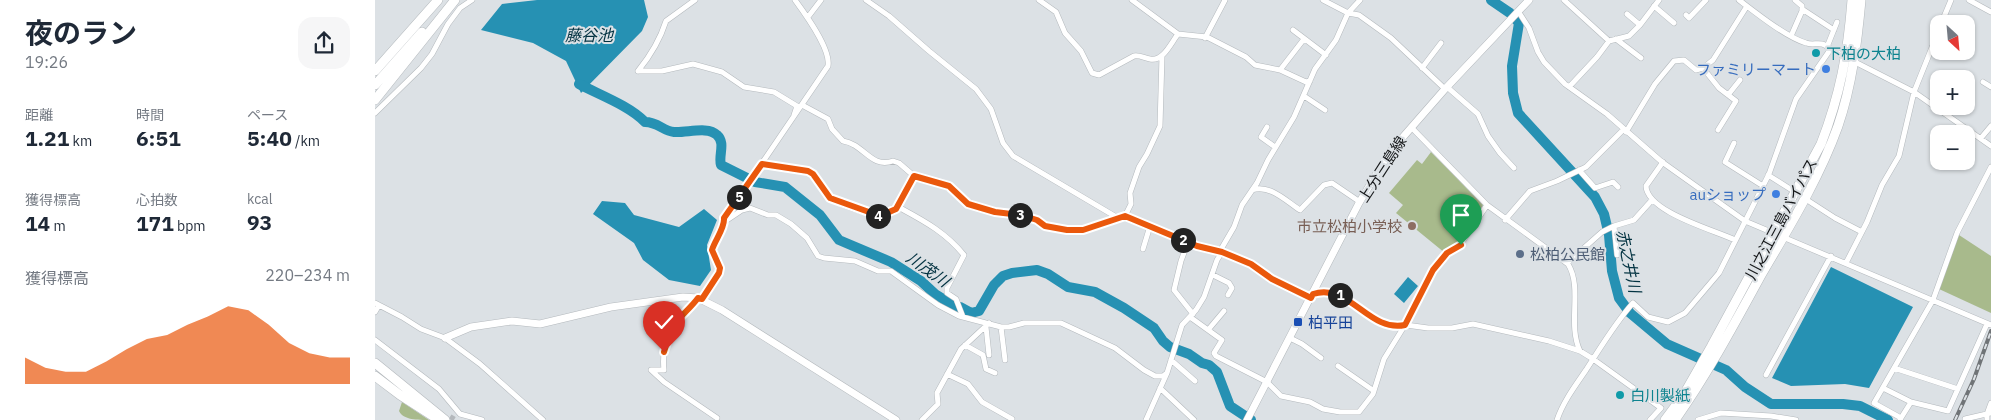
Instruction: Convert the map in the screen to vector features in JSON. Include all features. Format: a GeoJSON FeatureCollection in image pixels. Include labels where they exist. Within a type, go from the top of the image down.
{"type":"FeatureCollection","features":[{"type":"Feature","properties":{"kind":"highway"},"geometry":{"type":"LineString","coordinates":[[375,63],[437,0]]}},
{"type":"Feature","properties":{"kind":"highway"},"geometry":{"type":"LineString","coordinates":[[375,71],[437,0]]}},
{"type":"Feature","properties":{"kind":"highway"},"geometry":{"type":"LineString","coordinates":[[375,85],[451,0]]}},
{"type":"Feature","properties":{"kind":"highway"},"geometry":{"type":"LineString","coordinates":[[375,100],[455,0]]}},
{"type":"Feature","properties":{"kind":"highway","name":"川之江三島バイパス"},"geometry":{"type":"LineString","coordinates":[[1675,420],[1715,348],[1773,233],[1821,144],[1833,112],[1846,57],[1852,0]]}},
{"type":"Feature","properties":{"kind":"highway","name":"川之江三島バイパス"},"geometry":{"type":"LineString","coordinates":[[1715,348],[1784,237],[1826,156],[1838,125],[1854,62],[1861,0]]}},
{"type":"Feature","properties":{"kind":"highway"},"geometry":{"type":"LineString","coordinates":[[375,363],[445,420]]}},
{"type":"Feature","properties":{"kind":"highway","name":"川之江三島バイパス"},"geometry":{"type":"LineString","coordinates":[[1665,420],[1704,368]]}},
{"type":"Feature","properties":{"kind":"highway"},"geometry":{"type":"LineString","coordinates":[[375,376],[439,420]]}},
{"type":"Feature","properties":{"kind":"main road","name":"上分三島線"},"geometry":{"type":"LineString","coordinates":[[1248,418],[1360,202],[1389,152],[1529,0]]}},
{"type":"Feature","properties":{"kind":"main road"},"geometry":{"type":"LineString","coordinates":[[445,338],[471,327],[512,321],[540,324],[611,307],[691,296],[700,298],[896,420]]}},
{"type":"Feature","properties":{"kind":"street"},"geometry":{"type":"LineString","coordinates":[[375,113],[421,68],[432,54],[459,8],[471,0]]}},
{"type":"Feature","properties":{"kind":"street"},"geometry":{"type":"LineString","coordinates":[[695,0],[665,21],[662,34],[652,52],[638,70],[662,71],[693,64],[711,68],[722,72],[739,85],[774,92],[797,106],[794,118]]}},
{"type":"Feature","properties":{"kind":"street"},"geometry":{"type":"LineString","coordinates":[[717,418],[664,382],[651,370],[664,370],[664,352],[668,338],[679,319],[687,313],[719,273],[720,268],[712,250],[724,218],[828,66],[829,59],[808,17],[795,0]]}},
{"type":"Feature","properties":{"kind":"street"},"geometry":{"type":"LineString","coordinates":[[808,17],[821,0]]}},
{"type":"Feature","properties":{"kind":"street"},"geometry":{"type":"LineString","coordinates":[[866,0],[889,16],[976,89],[991,109],[1003,143],[1013,156],[1118,218]]}},
{"type":"Feature","properties":{"kind":"street"},"geometry":{"type":"LineString","coordinates":[[1039,0],[1056,12],[1065,33],[1081,51],[1094,75],[1099,75],[1134,56],[1152,59],[1162,56]]}},
{"type":"Feature","properties":{"kind":"street"},"geometry":{"type":"LineString","coordinates":[[1132,0],[1178,34],[1205,38],[1246,57],[1255,65],[1280,70],[1297,79],[1306,82],[1310,81]]}},
{"type":"Feature","properties":{"kind":"street"},"geometry":{"type":"LineString","coordinates":[[1205,38],[1225,0]]}},
{"type":"Feature","properties":{"kind":"street"},"geometry":{"type":"LineString","coordinates":[[1323,0],[1349,13],[1359,15],[1391,38],[1422,68],[1478,114],[1492,142],[1514,168]]}},
{"type":"Feature","properties":{"kind":"street"},"geometry":{"type":"LineString","coordinates":[[1146,420],[1167,373],[1182,325],[1192,316],[1204,296],[1217,260],[1243,205],[1294,117],[1315,69],[1336,40],[1349,13],[1360,0]]}},
{"type":"Feature","properties":{"kind":"street"},"geometry":{"type":"LineString","coordinates":[[1565,0],[1609,41]]}},
{"type":"Feature","properties":{"kind":"street"},"geometry":{"type":"LineString","coordinates":[[1569,87],[1597,58],[1609,41],[1629,36],[1659,0]]}},
{"type":"Feature","properties":{"kind":"street"},"geometry":{"type":"LineString","coordinates":[[1686,15],[1689,18],[1704,8],[1706,0]]}},
{"type":"Feature","properties":{"kind":"street"},"geometry":{"type":"LineString","coordinates":[[1739,0],[1791,36],[1806,44],[1821,44],[1914,92],[1991,146]]}},
{"type":"Feature","properties":{"kind":"street"},"geometry":{"type":"LineString","coordinates":[[1945,15],[1951,0]]}},
{"type":"Feature","properties":{"kind":"street"},"geometry":{"type":"LineString","coordinates":[[1969,0],[1991,12]]}},
{"type":"Feature","properties":{"kind":"street"},"geometry":{"type":"LineString","coordinates":[[1799,1],[1802,9],[1834,30]]}},
{"type":"Feature","properties":{"kind":"street"},"geometry":{"type":"LineString","coordinates":[[1654,6],[1674,24]]}},
{"type":"Feature","properties":{"kind":"street"},"geometry":{"type":"LineString","coordinates":[[1505,220],[1530,191],[1570,175],[1597,158],[1625,130],[1655,84],[1674,61],[1681,59],[1696,70],[1703,68],[1713,60],[1747,6]]}},
{"type":"Feature","properties":{"kind":"street"},"geometry":{"type":"LineString","coordinates":[[1791,36],[1802,9]]}},
{"type":"Feature","properties":{"kind":"street"},"geometry":{"type":"LineString","coordinates":[[1518,11],[1529,28],[1544,62],[1569,87],[1607,114],[1663,162],[1745,221],[1989,324],[1948,411],[1911,402],[1883,388]]}},
{"type":"Feature","properties":{"kind":"street"},"geometry":{"type":"LineString","coordinates":[[1627,14],[1640,25]]}},
{"type":"Feature","properties":{"kind":"street"},"geometry":{"type":"LineString","coordinates":[[1557,420],[1561,408],[1633,303],[1648,317],[1668,322],[1677,319],[1685,313],[1719,272],[1768,175],[1796,99],[1829,49],[1837,22]]}},
{"type":"Feature","properties":{"kind":"street"},"geometry":{"type":"LineString","coordinates":[[1293,30],[1326,55]]}},
{"type":"Feature","properties":{"kind":"street"},"geometry":{"type":"LineString","coordinates":[[1125,216],[1131,204],[1130,193],[1139,167],[1160,126],[1162,56],[1178,34]]}},
{"type":"Feature","properties":{"kind":"street"},"geometry":{"type":"LineString","coordinates":[[1280,70],[1305,39]]}},
{"type":"Feature","properties":{"kind":"street"},"geometry":{"type":"LineString","coordinates":[[1616,39],[1641,58]]}},
{"type":"Feature","properties":{"kind":"street"},"geometry":{"type":"LineString","coordinates":[[1422,68],[1438,51],[1441,43]]}},
{"type":"Feature","properties":{"kind":"street"},"geometry":{"type":"LineString","coordinates":[[1846,263],[1862,232],[1882,185],[1899,156],[1914,92],[1930,52]]}},
{"type":"Feature","properties":{"kind":"street"},"geometry":{"type":"LineString","coordinates":[[1703,68],[1719,88],[1736,101],[1718,130]]}},
{"type":"Feature","properties":{"kind":"street"},"geometry":{"type":"LineString","coordinates":[[1728,95],[1740,80]]}},
{"type":"Feature","properties":{"kind":"street"},"geometry":{"type":"LineString","coordinates":[[1983,82],[1991,87]]}},
{"type":"Feature","properties":{"kind":"street"},"geometry":{"type":"LineString","coordinates":[[1303,96],[1325,110]]}},
{"type":"Feature","properties":{"kind":"street"},"geometry":{"type":"LineString","coordinates":[[802,106],[828,119],[832,129],[843,141],[851,142],[878,163],[884,164],[893,161],[899,163],[914,176],[949,186],[968,204],[995,212],[1021,215],[1037,220],[1045,226],[1067,230],[1083,230],[1110,223],[1125,216],[1197,246],[1221,251],[1251,264],[1272,279],[1312,296],[1322,291],[1336,293],[1379,321],[1399,327],[1405,325],[1452,328],[1473,324],[1523,334],[1580,351],[1661,408],[1650,420]]}},
{"type":"Feature","properties":{"kind":"street"},"geometry":{"type":"LineString","coordinates":[[1981,138],[1991,126]]}},
{"type":"Feature","properties":{"kind":"street"},"geometry":{"type":"LineString","coordinates":[[1267,127],[1261,137],[1275,147]]}},
{"type":"Feature","properties":{"kind":"street"},"geometry":{"type":"LineString","coordinates":[[1411,127],[1487,205],[1505,220],[1567,263],[1574,276],[1574,328],[1576,344],[1580,351]]}},
{"type":"Feature","properties":{"kind":"street"},"geometry":{"type":"LineString","coordinates":[[1735,147],[1725,162],[1733,171],[1763,186]]}},
{"type":"Feature","properties":{"kind":"street"},"geometry":{"type":"LineString","coordinates":[[1663,162],[1646,186],[1646,190],[1653,200],[1684,221],[1715,230],[1735,240]]}},
{"type":"Feature","properties":{"kind":"street"},"geometry":{"type":"LineString","coordinates":[[762,164],[808,171],[813,174],[830,198],[880,216],[896,209],[902,209],[941,232],[964,255],[947,288],[947,293],[956,299],[963,317]]}},
{"type":"Feature","properties":{"kind":"street"},"geometry":{"type":"LineString","coordinates":[[1911,402],[1901,419],[1874,403],[1933,300],[1957,233],[1991,167]]}},
{"type":"Feature","properties":{"kind":"street"},"geometry":{"type":"LineString","coordinates":[[1579,170],[1595,188],[1613,182],[1618,187]]}},
{"type":"Feature","properties":{"kind":"street"},"geometry":{"type":"LineString","coordinates":[[1768,175],[1795,192]]}},
{"type":"Feature","properties":{"kind":"street"},"geometry":{"type":"LineString","coordinates":[[896,209],[914,176]]}},
{"type":"Feature","properties":{"kind":"street"},"geometry":{"type":"LineString","coordinates":[[1253,190],[1258,188],[1270,190],[1300,210],[1324,185],[1332,183],[1360,202]]}},
{"type":"Feature","properties":{"kind":"street"},"geometry":{"type":"LineString","coordinates":[[1804,198],[1835,218],[1862,232]]}},
{"type":"Feature","properties":{"kind":"street"},"geometry":{"type":"LineString","coordinates":[[1567,263],[1605,231],[1634,220],[1653,200]]}},
{"type":"Feature","properties":{"kind":"street"},"geometry":{"type":"LineString","coordinates":[[1357,420],[1358,412],[1374,391],[1384,359],[1405,325],[1433,270],[1447,253],[1461,245],[1487,205]]}},
{"type":"Feature","properties":{"kind":"street"},"geometry":{"type":"LineString","coordinates":[[724,222],[742,210],[750,208],[768,215],[776,215],[791,224],[807,238],[818,256],[855,261],[878,271],[891,271],[939,305],[963,317],[987,325],[1001,327],[1024,323],[1061,323],[1115,348],[1143,370],[1155,376],[1163,376],[1167,373]]}},
{"type":"Feature","properties":{"kind":"street"},"geometry":{"type":"LineString","coordinates":[[1143,249],[1150,226]]}},
{"type":"Feature","properties":{"kind":"street"},"geometry":{"type":"LineString","coordinates":[[1614,226],[1617,256]]}},
{"type":"Feature","properties":{"kind":"street"},"geometry":{"type":"LineString","coordinates":[[1188,242],[1174,290],[1192,316],[1207,330],[1222,340],[1214,353],[1216,356],[1267,382],[1281,396],[1310,402],[1323,409],[1340,412],[1358,412]]}},
{"type":"Feature","properties":{"kind":"street"},"geometry":{"type":"LineString","coordinates":[[1766,375],[1831,256]]}},
{"type":"Feature","properties":{"kind":"street"},"geometry":{"type":"LineString","coordinates":[[1213,275],[1229,283],[1232,288],[1228,295]]}},
{"type":"Feature","properties":{"kind":"street"},"geometry":{"type":"LineString","coordinates":[[375,312],[377,304],[421,329],[445,338],[480,364],[543,420]]}},
{"type":"Feature","properties":{"kind":"street"},"geometry":{"type":"LineString","coordinates":[[1207,330],[1224,311]]}},
{"type":"Feature","properties":{"kind":"street"},"geometry":{"type":"LineString","coordinates":[[922,420],[938,404],[937,393],[961,349],[987,325]]}},
{"type":"Feature","properties":{"kind":"street"},"geometry":{"type":"LineString","coordinates":[[987,325],[989,355]]}},
{"type":"Feature","properties":{"kind":"street"},"geometry":{"type":"LineString","coordinates":[[1001,327],[1005,360]]}},
{"type":"Feature","properties":{"kind":"street"},"geometry":{"type":"LineString","coordinates":[[1290,338],[1321,358]]}},
{"type":"Feature","properties":{"kind":"street"},"geometry":{"type":"LineString","coordinates":[[375,340],[439,389],[457,415],[482,420]]}},
{"type":"Feature","properties":{"kind":"street"},"geometry":{"type":"LineString","coordinates":[[965,345],[983,354],[986,369],[995,373]]}},
{"type":"Feature","properties":{"kind":"street"},"geometry":{"type":"LineString","coordinates":[[1171,360],[1195,381]]}},
{"type":"Feature","properties":{"kind":"street"},"geometry":{"type":"LineString","coordinates":[[1338,366],[1374,391]]}},
{"type":"Feature","properties":{"kind":"street"},"geometry":{"type":"LineString","coordinates":[[1894,368],[1958,389]]}},
{"type":"Feature","properties":{"kind":"street"},"geometry":{"type":"LineString","coordinates":[[947,374],[968,384],[981,402],[1012,419]]}},
{"type":"Feature","properties":{"kind":"street"},"geometry":{"type":"LineString","coordinates":[[1160,388],[1194,420]]}},
{"type":"Feature","properties":{"kind":"street"},"geometry":{"type":"LineString","coordinates":[[1965,419],[1988,416],[1991,403]]}},
{"type":"Feature","properties":{"kind":"street"},"geometry":{"type":"LineString","coordinates":[[1698,420],[1721,412],[1796,420]]}},
{"type":"Feature","properties":{"kind":"green space"},"geometry":{"type":"Polygon","coordinates":[[[1431,152],[1483,205],[1460,242],[1445,253],[1396,213],[1403,205],[1389,193],[1417,160],[1422,164],[1431,152]]]}},
{"type":"Feature","properties":{"kind":"green space"},"geometry":{"type":"Polygon","coordinates":[[[1959,235],[1991,256],[1991,313],[1939,289],[1959,235]]]}},
{"type":"Feature","properties":{"kind":"green space"},"geometry":{"type":"Polygon","coordinates":[[[402,402],[429,420],[411,419],[401,414],[399,411],[402,402]]]}},
{"type":"Feature","properties":{"kind":"water","name":"藤谷池"},"geometry":{"type":"Polygon","coordinates":[[[537,0],[644,0],[648,17],[642,31],[581,93],[566,61],[533,43],[481,30],[502,4],[537,0]]]}},
{"type":"Feature","properties":{"kind":"water"},"geometry":{"type":"Polygon","coordinates":[[[602,201],[625,203],[634,215],[679,227],[704,209],[717,220],[707,245],[711,270],[700,286],[669,280],[643,260],[634,243],[593,214],[602,201]]]}},
{"type":"Feature","properties":{"kind":"water"},"geometry":{"type":"Polygon","coordinates":[[[1831,267],[1913,307],[1869,388],[1845,384],[1791,386],[1772,378],[1831,267]]]}},
{"type":"Feature","properties":{"kind":"water"},"geometry":{"type":"Polygon","coordinates":[[[1408,277],[1418,286],[1404,303],[1394,294],[1408,277]]]}},
{"type":"Feature","properties":{"kind":"waterway","name":"赤之井川"},"geometry":{"type":"LineString","coordinates":[[1491,0],[1510,13],[1519,23],[1512,66],[1513,93],[1518,113],[1595,197],[1604,214],[1609,235],[1612,271],[1619,298],[1630,313],[1667,344],[1726,370],[1745,387],[1771,404],[1843,404],[1860,406],[1888,420]]}},
{"type":"Feature","properties":{"kind":"waterway","name":"川茂川"},"geometry":{"type":"LineString","coordinates":[[579,84],[623,106],[645,122],[653,123],[670,131],[703,130],[713,132],[720,138],[721,142],[721,165],[755,182],[785,187],[820,215],[839,240],[891,262],[956,307],[971,313],[979,311],[994,285],[1003,276],[1037,270],[1048,274],[1068,287],[1095,292],[1154,328],[1170,347],[1189,354],[1202,363],[1209,365],[1217,372],[1230,406],[1251,420]]}},
{"type":"Feature","properties":{"kind":"tunnel"},"geometry":{"type":"LineString","coordinates":[[451,420],[454,415]]}},
{"type":"Feature","properties":{"kind":"railway"},"geometry":{"type":"LineString","coordinates":[[1955,420],[1974,379],[1991,331]]}},
{"type":"Feature","properties":{"kind":"place","name":"下柏の大柏"},"geometry":{"type":"Point","coordinates":[1816,53]}},
{"type":"Feature","properties":{"kind":"place","name":"ファミリーマート"},"geometry":{"type":"Point","coordinates":[1826,69]}},
{"type":"Feature","properties":{"kind":"place","name":"auショップ"},"geometry":{"type":"Point","coordinates":[1776,194]}},
{"type":"Feature","properties":{"kind":"place","name":"市立松柏小学校"},"geometry":{"type":"Point","coordinates":[1412,226]}},
{"type":"Feature","properties":{"kind":"place","name":"松柏公民館"},"geometry":{"type":"Point","coordinates":[1520,254]}},
{"type":"Feature","properties":{"kind":"place","name":"柏平田"},"geometry":{"type":"Point","coordinates":[1298,322]}},
{"type":"Feature","properties":{"kind":"place","name":"白川製紙"},"geometry":{"type":"Point","coordinates":[1620,395]}},
{"type":"Feature","properties":{"kind":"route"},"geometry":{"type":"LineString","coordinates":[[664,352],[668,338],[679,319],[687,313],[698,298],[702,299],[716,279],[720,268],[712,250],[714,242],[724,222],[724,218],[762,164],[808,171],[813,174],[830,198],[880,216],[885,216],[896,209],[914,176],[949,186],[968,204],[995,212],[1021,215],[1037,220],[1045,226],[1067,230],[1083,230],[1110,223],[1125,216],[1197,246],[1220,251],[1251,264],[1272,279],[1311,298],[1313,294],[1322,291],[1336,293],[1379,321],[1399,327],[1405,325],[1433,270],[1447,253],[1461,245]]}}]}
